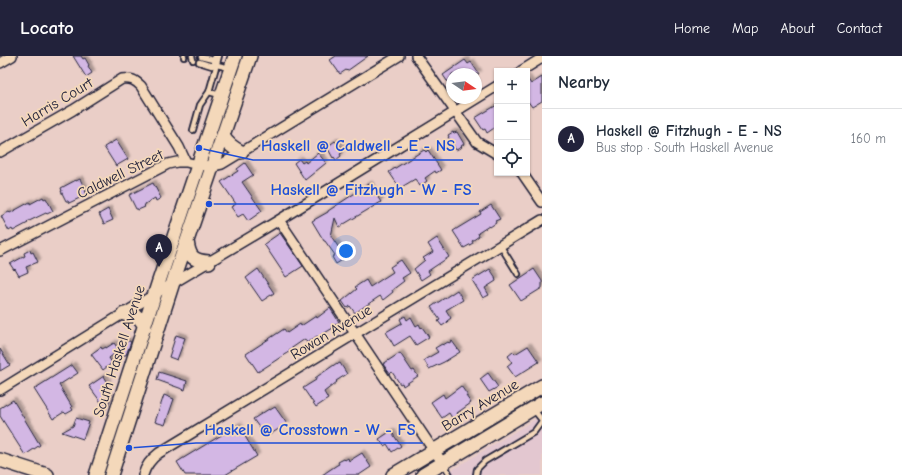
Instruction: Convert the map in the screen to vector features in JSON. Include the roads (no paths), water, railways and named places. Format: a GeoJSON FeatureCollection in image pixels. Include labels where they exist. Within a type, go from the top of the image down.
{"type":"FeatureCollection","features":[{"type":"Feature","properties":{"kind":"main road","name":"South Haskell Avenue"},"geometry":{"type":"LineString","coordinates":[[111,475],[187,241],[250,56]]}},
{"type":"Feature","properties":{"kind":"main road","name":"South Haskell Avenue"},"geometry":{"type":"LineString","coordinates":[[96,475],[155,294],[192,164],[222,96],[233,62]]}},
{"type":"Feature","properties":{"kind":"main road"},"geometry":{"type":"LineString","coordinates":[[223,136],[230,146],[241,152]]}},
{"type":"Feature","properties":{"kind":"main road"},"geometry":{"type":"LineString","coordinates":[[187,241],[192,258],[196,261],[209,262]]}},
{"type":"Feature","properties":{"kind":"main road"},"geometry":{"type":"LineString","coordinates":[[124,314],[136,315],[145,326]]}},
{"type":"Feature","properties":{"kind":"main road","name":"Barry Avenue"},"geometry":{"type":"LineString","coordinates":[[393,475],[542,386]]}},
{"type":"Feature","properties":{"kind":"main road"},"geometry":{"type":"LineString","coordinates":[[423,475],[537,406],[525,396]]}},
{"type":"Feature","properties":{"kind":"main road"},"geometry":{"type":"LineString","coordinates":[[0,460],[48,475]]}},
{"type":"Feature","properties":{"kind":"street"},"geometry":{"type":"LineString","coordinates":[[0,63],[12,56]]}},
{"type":"Feature","properties":{"kind":"street","name":"Caldwell Street"},"geometry":{"type":"LineString","coordinates":[[0,251],[163,167],[177,162],[212,166],[222,164],[399,56]]}},
{"type":"Feature","properties":{"kind":"street"},"geometry":{"type":"LineString","coordinates":[[416,56],[477,142],[494,152]]}},
{"type":"Feature","properties":{"kind":"street"},"geometry":{"type":"LineString","coordinates":[[526,68],[542,58]]}},
{"type":"Feature","properties":{"kind":"street","name":"Harris Court"},"geometry":{"type":"LineString","coordinates":[[0,152],[73,110],[122,79],[129,78],[141,86],[179,147],[192,164]]}},
{"type":"Feature","properties":{"kind":"street"},"geometry":{"type":"LineString","coordinates":[[0,390],[494,88]]}},
{"type":"Feature","properties":{"kind":"street"},"geometry":{"type":"LineString","coordinates":[[524,176],[542,202]]}},
{"type":"Feature","properties":{"kind":"street"},"geometry":{"type":"LineString","coordinates":[[279,220],[443,463]]}},
{"type":"Feature","properties":{"kind":"street","name":"Rowan Avenue"},"geometry":{"type":"LineString","coordinates":[[143,475],[145,468],[151,459],[159,453],[542,220]]}},
{"type":"Feature","properties":{"kind":"lane"},"geometry":{"type":"LineString","coordinates":[[200,60],[212,66],[216,56]]}},
{"type":"Feature","properties":{"kind":"lane"},"geometry":{"type":"LineString","coordinates":[[193,130],[200,106],[209,92],[217,65],[216,56]]}},
{"type":"Feature","properties":{"kind":"lane"},"geometry":{"type":"LineString","coordinates":[[217,65],[233,62]]}},
{"type":"Feature","properties":{"kind":"lane"},"geometry":{"type":"LineString","coordinates":[[209,92],[222,96]]}},
{"type":"Feature","properties":{"kind":"lane"},"geometry":{"type":"LineString","coordinates":[[500,245],[518,274]]}},
{"type":"Feature","properties":{"kind":"lane"},"geometry":{"type":"LineString","coordinates":[[476,475],[477,469],[485,461],[534,432],[542,420],[537,406]]}},
{"type":"Feature","properties":{"kind":"lane"},"geometry":{"type":"LineString","coordinates":[[443,463],[450,475]]}},
{"type":"Feature","properties":{"kind":"place","name":"Haskell @ Caldwell - E - NS"},"geometry":{"type":"Point","coordinates":[199,148]}},
{"type":"Feature","properties":{"kind":"place","name":"Haskell @ Fitzhugh - W - FS"},"geometry":{"type":"Point","coordinates":[209,204]}},
{"type":"Feature","properties":{"kind":"place","name":"Haskell @ Fitzhugh - E - NS"},"geometry":{"type":"Point","coordinates":[159,267]}},
{"type":"Feature","properties":{"kind":"place","name":"Haskell @ Crosstown - W - FS"},"geometry":{"type":"Point","coordinates":[129,448]}}]}
